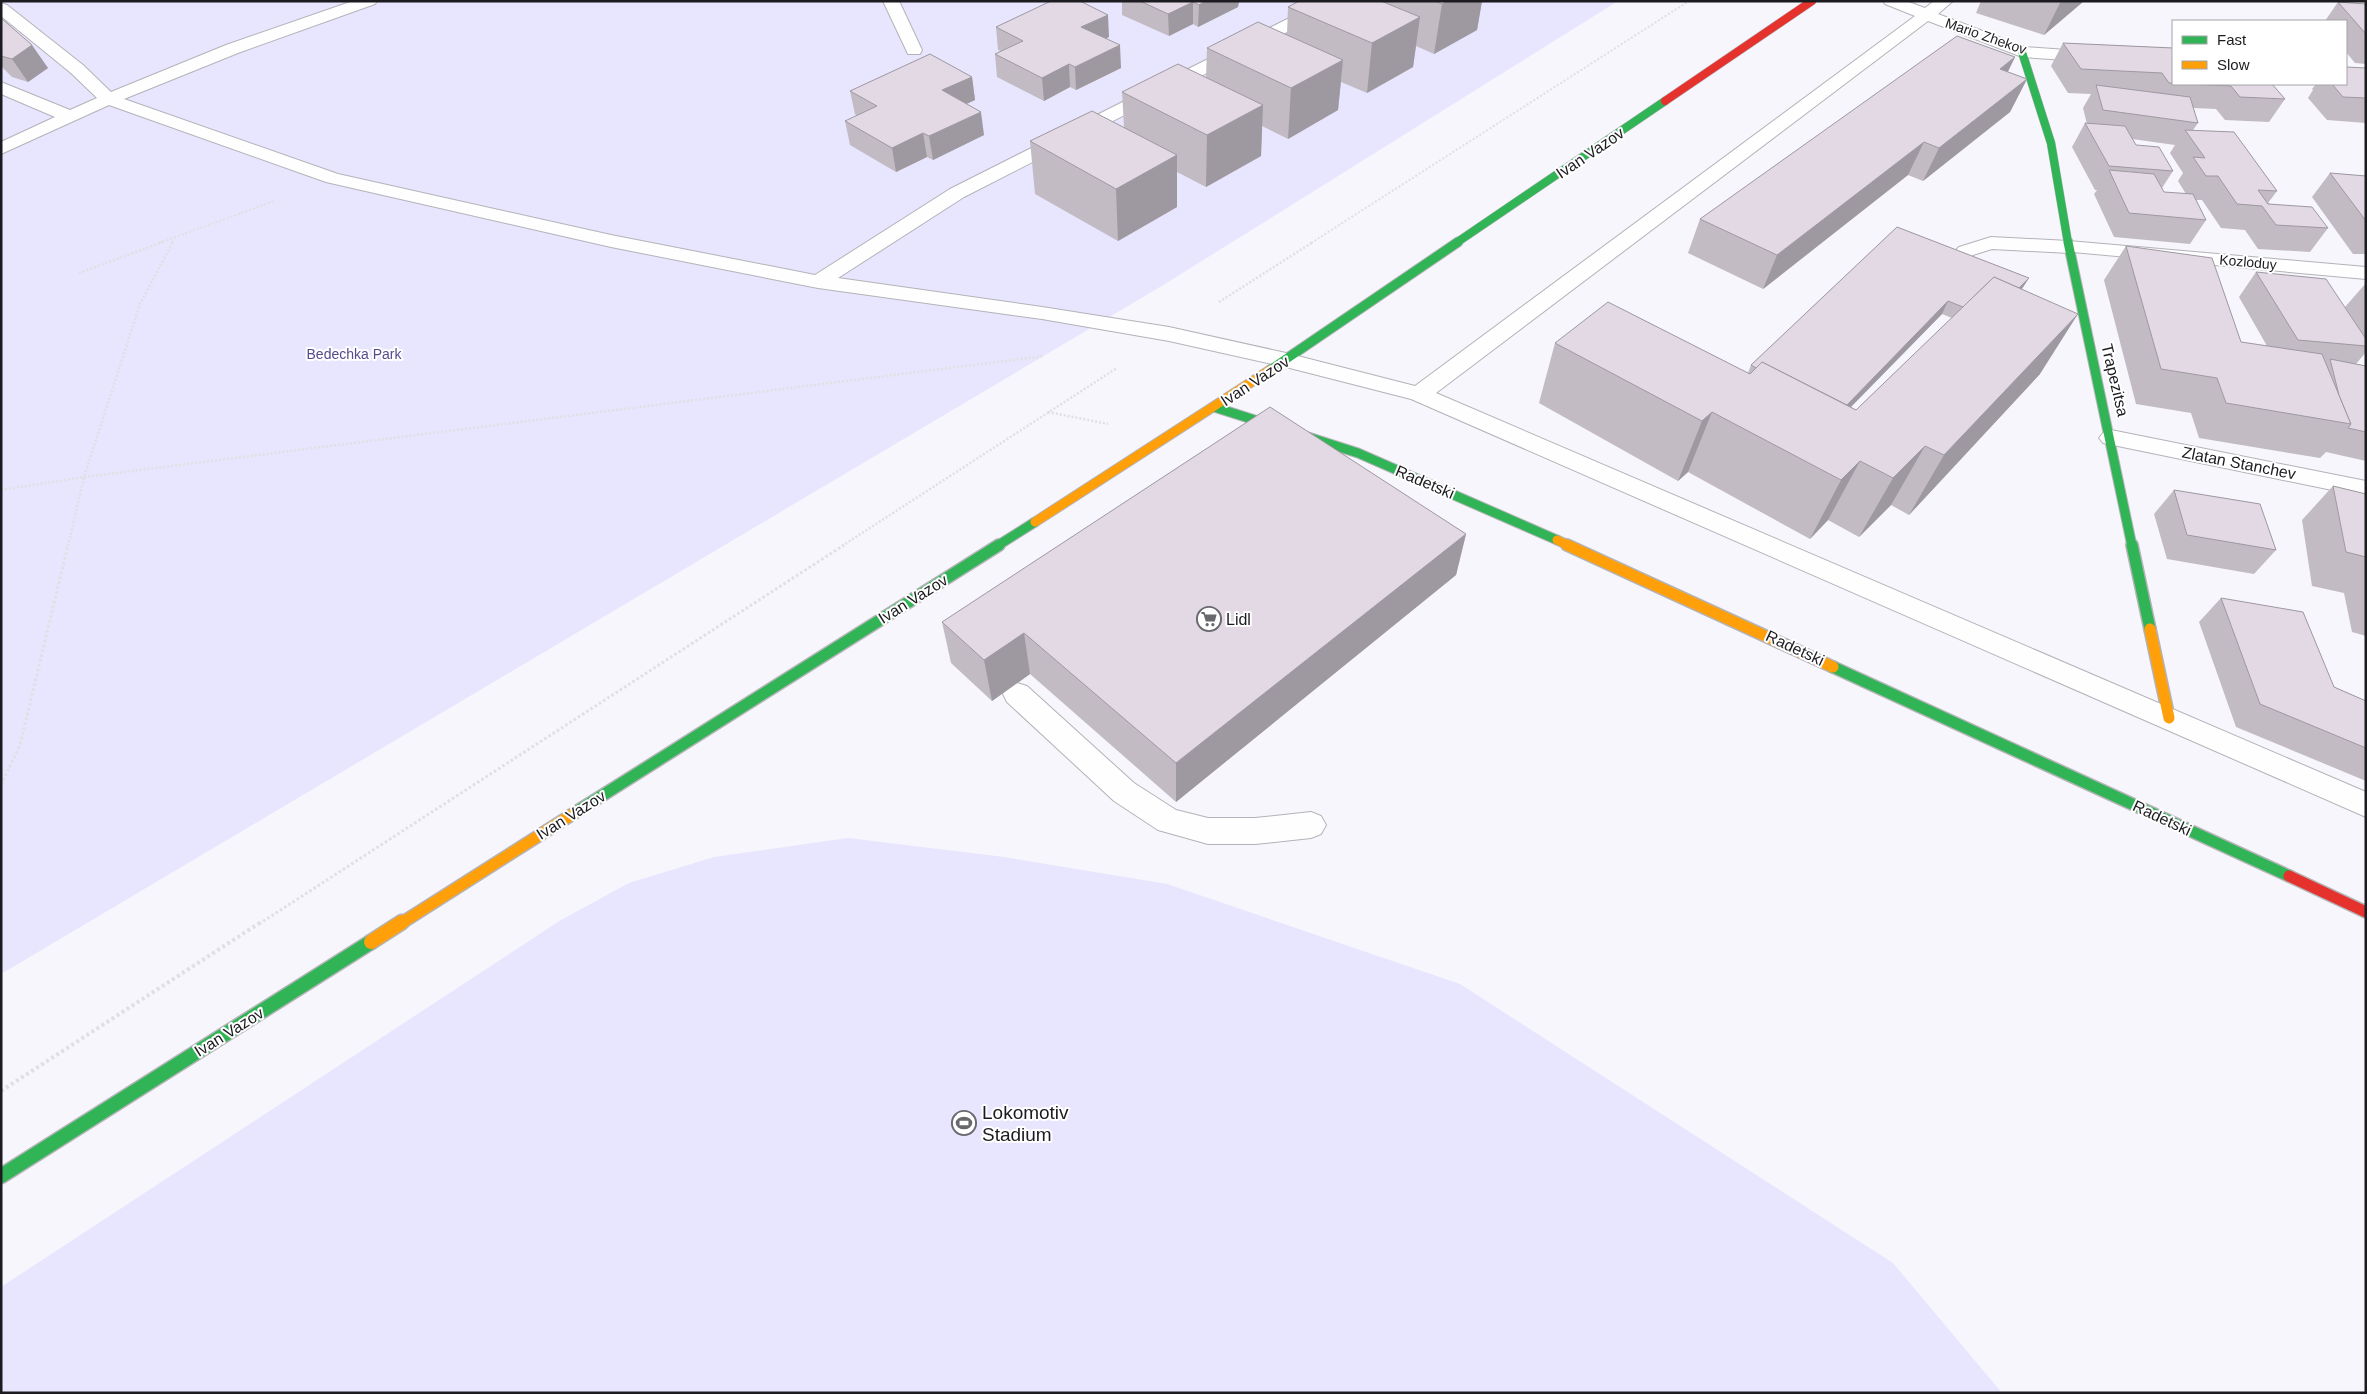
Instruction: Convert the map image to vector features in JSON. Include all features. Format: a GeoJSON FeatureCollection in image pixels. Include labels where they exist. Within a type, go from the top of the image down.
{"type":"FeatureCollection","features":[{"type":"Feature","properties":{"kind":"main road","name":"Ivan Vazov"},"geometry":{"type":"LineString","coordinates":[[1,1176],[1214,407],[1286,360],[1812,1]]}},
{"type":"Feature","properties":{"kind":"main road","name":"Trapezitsa"},"geometry":{"type":"LineString","coordinates":[[2022,52],[2051,143],[2070,247],[2168,718]]}},
{"type":"Feature","properties":{"kind":"main road","name":"Radetski"},"geometry":{"type":"LineString","coordinates":[[1214,407],[1358,453],[1571,546],[2366,912]]}},
{"type":"Feature","properties":{"kind":"street"},"geometry":{"type":"LineString","coordinates":[[1,149],[108,99],[232,49],[369,1]]}},
{"type":"Feature","properties":{"kind":"street"},"geometry":{"type":"LineString","coordinates":[[891,1],[914,50]]}},
{"type":"Feature","properties":{"kind":"street"},"geometry":{"type":"LineString","coordinates":[[818,282],[957,193],[1336,1]]}},
{"type":"Feature","properties":{"kind":"street","name":"Mario Zhekov"},"geometry":{"type":"LineString","coordinates":[[1891,1],[2022,52],[2107,58]]}},
{"type":"Feature","properties":{"kind":"street"},"geometry":{"type":"LineString","coordinates":[[1419,394],[1945,1]]}},
{"type":"Feature","properties":{"kind":"street"},"geometry":{"type":"LineString","coordinates":[[1,8],[77,69],[108,99],[333,178],[611,241],[818,282],[1042,313],[1169,334],[1286,360],[1419,394],[2366,805]]}},
{"type":"Feature","properties":{"kind":"street"},"geometry":{"type":"LineString","coordinates":[[1,87],[70,117]]}},
{"type":"Feature","properties":{"kind":"street","name":"Kozloduy"},"geometry":{"type":"LineString","coordinates":[[1953,263],[1966,251],[1991,243],[2070,247],[2366,273]]}},
{"type":"Feature","properties":{"kind":"street","name":"Zlatan Stanchev"},"geometry":{"type":"LineString","coordinates":[[2111,438],[2366,489]]}},
{"type":"Feature","properties":{"kind":"street"},"geometry":{"type":"LineString","coordinates":[[1017,694],[1124,792],[1168,821],[1208,831],[1255,831],[1310,825]]}},
{"type":"Feature","properties":{"kind":"path"},"geometry":{"type":"LineString","coordinates":[[1,1091],[1169,334],[1689,1]]}},
{"type":"Feature","properties":{"kind":"path"},"geometry":{"type":"LineString","coordinates":[[79,273],[174,240],[333,178]]}},
{"type":"Feature","properties":{"kind":"path"},"geometry":{"type":"LineString","coordinates":[[1,785],[20,745],[84,478],[140,304],[174,240]]}},
{"type":"Feature","properties":{"kind":"path"},"geometry":{"type":"LineString","coordinates":[[1,490],[1045,356]]}},
{"type":"Feature","properties":{"kind":"green space","name":"Bedechka Park"},"geometry":{"type":"Polygon","coordinates":[[[1,1],[1618,1],[1165,284],[1,974],[1,1]]]}},
{"type":"Feature","properties":{"kind":"green space","name":"Lokomotiv Stadium"},"geometry":{"type":"Polygon","coordinates":[[[848,838],[1004,857],[1167,884],[1460,984],[1893,1263],[2002,1393],[1,1393],[1,1287],[561,920],[629,883],[714,857],[848,838]]]}},
{"type":"Feature","properties":{"kind":"building"},"geometry":{"type":"Polygon","coordinates":[[[1051,1],[1080,1],[1108,15],[1081,27],[1120,45],[1075,67],[1069,64],[1042,78],[995,54],[1023,41],[996,27],[1051,1]]]}},
{"type":"Feature","properties":{"kind":"building"},"geometry":{"type":"Polygon","coordinates":[[[1140,1],[1205,1],[1199,5],[1193,2],[1168,14],[1140,1]]]}},
{"type":"Feature","properties":{"kind":"building"},"geometry":{"type":"Polygon","coordinates":[[[1299,1],[1381,1],[1420,17],[1372,43],[1288,7],[1299,1]]]}},
{"type":"Feature","properties":{"kind":"building"},"geometry":{"type":"Polygon","coordinates":[[[1435,1],[1447,1],[1442,4],[1435,1]]]}},
{"type":"Feature","properties":{"kind":"building"},"geometry":{"type":"Polygon","coordinates":[[[2338,2],[2366,4],[2366,34],[2338,2]]]}},
{"type":"Feature","properties":{"kind":"building"},"geometry":{"type":"Polygon","coordinates":[[[1,18],[32,45],[12,59],[1,56],[1,18]]]}},
{"type":"Feature","properties":{"kind":"building"},"geometry":{"type":"Polygon","coordinates":[[[1258,22],[1343,60],[1291,88],[1207,48],[1258,22]]]}},
{"type":"Feature","properties":{"kind":"building"},"geometry":{"type":"Polygon","coordinates":[[[1957,36],[2015,57],[2000,69],[2027,79],[1939,148],[1924,142],[1777,255],[1700,219],[1957,36]]]}},
{"type":"Feature","properties":{"kind":"building"},"geometry":{"type":"Polygon","coordinates":[[[2063,43],[2172,48],[2172,83],[2169,83],[2162,73],[2081,69],[2063,43]]]}},
{"type":"Feature","properties":{"kind":"building"},"geometry":{"type":"Polygon","coordinates":[[[930,54],[972,77],[942,90],[981,112],[929,136],[923,133],[892,148],[845,121],[877,106],[850,91],[930,54]]]}},
{"type":"Feature","properties":{"kind":"building"},"geometry":{"type":"Polygon","coordinates":[[[1178,64],[1263,105],[1207,135],[1122,92],[1178,64]]]}},
{"type":"Feature","properties":{"kind":"building"},"geometry":{"type":"Polygon","coordinates":[[[2347,67],[2366,68],[2366,98],[2343,97],[2333,85],[2347,85],[2347,67]]]}},
{"type":"Feature","properties":{"kind":"building"},"geometry":{"type":"Polygon","coordinates":[[[2096,85],[2190,97],[2198,123],[2103,110],[2096,85]]]}},
{"type":"Feature","properties":{"kind":"building"},"geometry":{"type":"Polygon","coordinates":[[[2209,85],[2273,85],[2285,99],[2240,97],[2231,86],[2209,85]]]}},
{"type":"Feature","properties":{"kind":"building"},"geometry":{"type":"Polygon","coordinates":[[[1092,111],[1177,155],[1116,189],[1030,141],[1092,111]]]}},
{"type":"Feature","properties":{"kind":"building"},"geometry":{"type":"Polygon","coordinates":[[[2085,123],[2125,126],[2136,145],[2159,147],[2173,171],[2109,166],[2085,123]]]}},
{"type":"Feature","properties":{"kind":"building"},"geometry":{"type":"Polygon","coordinates":[[[2185,130],[2234,132],[2277,191],[2258,190],[2268,204],[2312,207],[2328,228],[2276,225],[2262,206],[2237,204],[2218,176],[2206,176],[2193,157],[2205,158],[2185,130]]]}},
{"type":"Feature","properties":{"kind":"building"},"geometry":{"type":"Polygon","coordinates":[[[2109,170],[2154,174],[2164,192],[2193,194],[2206,220],[2129,213],[2109,170]]]}},
{"type":"Feature","properties":{"kind":"building"},"geometry":{"type":"Polygon","coordinates":[[[2330,173],[2366,176],[2366,221],[2330,173]]]}},
{"type":"Feature","properties":{"kind":"building"},"geometry":{"type":"Polygon","coordinates":[[[1897,227],[2029,278],[2019,288],[1994,277],[1963,307],[1948,301],[1847,405],[1762,362],[1756,368],[1751,365],[1897,227]]]}},
{"type":"Feature","properties":{"kind":"building"},"geometry":{"type":"Polygon","coordinates":[[[2126,246],[2212,258],[2241,342],[2322,354],[2351,424],[2226,403],[2217,378],[2161,369],[2126,246]]]}},
{"type":"Feature","properties":{"kind":"building"},"geometry":{"type":"Polygon","coordinates":[[[2256,272],[2326,279],[2366,339],[2366,346],[2298,340],[2256,272]]]}},
{"type":"Feature","properties":{"kind":"building"},"geometry":{"type":"Polygon","coordinates":[[[1994,277],[2078,314],[1944,455],[1925,446],[1893,478],[1860,461],[1841,480],[1712,412],[1702,421],[1555,343],[1608,302],[1750,374],[1762,362],[1856,410],[1994,277]]]}},
{"type":"Feature","properties":{"kind":"building"},"geometry":{"type":"Polygon","coordinates":[[[2330,359],[2366,366],[2366,432],[2348,428],[2351,424],[2339,395],[2330,359]]]}},
{"type":"Feature","properties":{"kind":"building","name":"Lidl"},"geometry":{"type":"Polygon","coordinates":[[[1270,407],[1466,534],[1176,763],[1024,633],[984,660],[942,622],[1270,407]]]}},
{"type":"Feature","properties":{"kind":"building"},"geometry":{"type":"Polygon","coordinates":[[[2333,486],[2366,494],[2366,557],[2346,552],[2333,486]]]}},
{"type":"Feature","properties":{"kind":"building"},"geometry":{"type":"Polygon","coordinates":[[[2174,490],[2260,504],[2276,550],[2187,535],[2174,490]]]}},
{"type":"Feature","properties":{"kind":"building"},"geometry":{"type":"Polygon","coordinates":[[[2221,598],[2303,612],[2334,687],[2366,701],[2366,748],[2260,704],[2221,598]]]}},
{"type":"Feature","properties":{"kind":"traffic: fast"},"geometry":{"type":"LineString","coordinates":[[2022,52],[2051,143],[2069,247],[2150,629]]}},
{"type":"Feature","properties":{"kind":"traffic: fast"},"geometry":{"type":"LineString","coordinates":[[1270,370],[1665,101]]}},
{"type":"Feature","properties":{"kind":"traffic: fast"},"geometry":{"type":"LineString","coordinates":[[1214,407],[1358,453],[1557,540]]}},
{"type":"Feature","properties":{"kind":"traffic: fast"},"geometry":{"type":"LineString","coordinates":[[576,812],[1035,522]]}},
{"type":"Feature","properties":{"kind":"traffic: fast"},"geometry":{"type":"LineString","coordinates":[[1833,667],[2289,876]]}},
{"type":"Feature","properties":{"kind":"traffic: fast"},"geometry":{"type":"LineString","coordinates":[[1,1176],[371,942]]}},
{"type":"Feature","properties":{"kind":"traffic: slow"},"geometry":{"type":"LineString","coordinates":[[1035,522],[1270,370]]}},
{"type":"Feature","properties":{"kind":"traffic: slow"},"geometry":{"type":"LineString","coordinates":[[1557,540],[1833,667]]}},
{"type":"Feature","properties":{"kind":"traffic: slow"},"geometry":{"type":"LineString","coordinates":[[2150,629],[2169,718]]}},
{"type":"Feature","properties":{"kind":"traffic: slow"},"geometry":{"type":"LineString","coordinates":[[371,942],[576,812]]}},
{"type":"Feature","properties":{"kind":"traffic: jam"},"geometry":{"type":"LineString","coordinates":[[1665,101],[1812,1]]}},
{"type":"Feature","properties":{"kind":"traffic: jam"},"geometry":{"type":"LineString","coordinates":[[2289,876],[2366,912]]}},
{"type":"Feature","properties":{"kind":"place","name":"Lidl"},"geometry":{"type":"Point","coordinates":[1209,619]}},
{"type":"Feature","properties":{"kind":"place","name":"Lokomotiv Stadium"},"geometry":{"type":"Point","coordinates":[964,1123]}}]}
